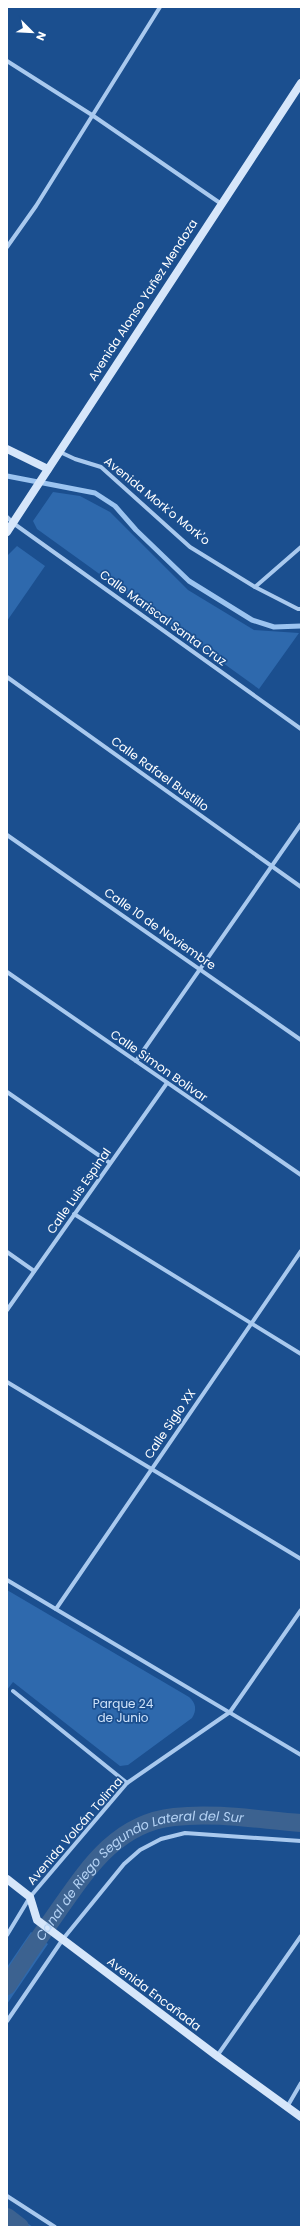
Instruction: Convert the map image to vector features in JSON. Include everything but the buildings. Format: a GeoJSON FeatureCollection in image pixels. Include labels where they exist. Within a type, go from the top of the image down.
{"type":"FeatureCollection","features":[{"type":"Feature","properties":{"kind":"main road","name":"Avenida Alonso Yañez Mendoza"},"geometry":{"type":"LineString","coordinates":[[7,532],[10,520],[32,493],[48,469],[220,203],[301,82]]}},
{"type":"Feature","properties":{"kind":"main road"},"geometry":{"type":"LineString","coordinates":[[7,449],[48,469]]}},
{"type":"Feature","properties":{"kind":"main road"},"geometry":{"type":"LineString","coordinates":[[7,1879],[30,1897]]}},
{"type":"Feature","properties":{"kind":"main road","name":"Avenida Encañada"},"geometry":{"type":"LineString","coordinates":[[30,1897],[37,1920],[286,2108],[301,2117]]}},
{"type":"Feature","properties":{"kind":"street"},"geometry":{"type":"LineString","coordinates":[[7,247],[36,206],[160,7]]}},
{"type":"Feature","properties":{"kind":"street"},"geometry":{"type":"LineString","coordinates":[[7,61],[92,115],[220,203]]}},
{"type":"Feature","properties":{"kind":"street","name":"Avenida Mork'o Mork'o"},"geometry":{"type":"LineString","coordinates":[[59,451],[74,459],[101,467],[190,547],[255,587],[298,609],[301,608]]}},
{"type":"Feature","properties":{"kind":"street","name":"Calle Mariscal Santa Cruz"},"geometry":{"type":"LineString","coordinates":[[10,520],[301,729]]}},
{"type":"Feature","properties":{"kind":"street"},"geometry":{"type":"LineString","coordinates":[[255,587],[301,547]]}},
{"type":"Feature","properties":{"kind":"street","name":"Calle Rafael Bustillo"},"geometry":{"type":"LineString","coordinates":[[7,677],[301,887]]}},
{"type":"Feature","properties":{"kind":"street"},"geometry":{"type":"LineString","coordinates":[[136,1061],[301,824]]}},
{"type":"Feature","properties":{"kind":"street","name":"Calle 10 de Noviembre"},"geometry":{"type":"LineString","coordinates":[[7,835],[301,1040]]}},
{"type":"Feature","properties":{"kind":"street","name":"Calle Simon Bolivar"},"geometry":{"type":"LineString","coordinates":[[7,972],[301,1175]]}},
{"type":"Feature","properties":{"kind":"street","name":"Calle Luis Espinal"},"geometry":{"type":"LineString","coordinates":[[7,1310],[167,1083]]}},
{"type":"Feature","properties":{"kind":"street"},"geometry":{"type":"LineString","coordinates":[[7,1092],[110,1163]]}},
{"type":"Feature","properties":{"kind":"street"},"geometry":{"type":"LineString","coordinates":[[74,1214],[301,1354]]}},
{"type":"Feature","properties":{"kind":"street","name":"Calle Siglo XX"},"geometry":{"type":"LineString","coordinates":[[56,1609],[301,1250]]}},
{"type":"Feature","properties":{"kind":"street"},"geometry":{"type":"LineString","coordinates":[[7,1252],[34,1271]]}},
{"type":"Feature","properties":{"kind":"street"},"geometry":{"type":"LineString","coordinates":[[7,1382],[301,1559]]}},
{"type":"Feature","properties":{"kind":"street"},"geometry":{"type":"LineString","coordinates":[[7,1580],[301,1755]]}},
{"type":"Feature","properties":{"kind":"street"},"geometry":{"type":"LineString","coordinates":[[230,1712],[301,1610]]}},
{"type":"Feature","properties":{"kind":"street"},"geometry":{"type":"LineString","coordinates":[[13,1691],[127,1783]]}},
{"type":"Feature","properties":{"kind":"street","name":"Avenida Volcán Tolima"},"geometry":{"type":"LineString","coordinates":[[7,1935],[30,1897],[127,1783],[230,1712]]}},
{"type":"Feature","properties":{"kind":"street"},"geometry":{"type":"LineString","coordinates":[[7,2021],[63,1940],[124,1864],[140,1850],[161,1839],[185,1833],[208,1833],[301,1841]]}},
{"type":"Feature","properties":{"kind":"street"},"geometry":{"type":"LineString","coordinates":[[217,2056],[301,1936]]}},
{"type":"Feature","properties":{"kind":"street"},"geometry":{"type":"LineString","coordinates":[[286,2108],[301,2083]]}},
{"type":"Feature","properties":{"kind":"street"},"geometry":{"type":"LineString","coordinates":[[7,2196],[55,2227]]}},
{"type":"Feature","properties":{"kind":"green space"},"geometry":{"type":"Polygon","coordinates":[[[53,492],[80,496],[110,512],[188,590],[254,630],[299,633],[259,689],[37,529],[33,521],[53,492]]]}},
{"type":"Feature","properties":{"kind":"green space"},"geometry":{"type":"Polygon","coordinates":[[[17,546],[45,566],[7,621],[7,556],[17,546]]]}},
{"type":"Feature","properties":{"kind":"green space","name":"Parque 24 de Junio"},"geometry":{"type":"Polygon","coordinates":[[[7,1590],[189,1697],[195,1707],[195,1712],[192,1718],[128,1765],[120,1766],[13,1682],[7,1690],[7,1590]]]}},
{"type":"Feature","properties":{"kind":"green space"},"geometry":{"type":"Polygon","coordinates":[[[31,1932],[48,1944],[7,2004],[7,1967],[31,1932]]]}},
{"type":"Feature","properties":{"kind":"green space"},"geometry":{"type":"Polygon","coordinates":[[[7,2209],[33,2227],[7,2227],[7,2209]]]}},
{"type":"Feature","properties":{"kind":"waterway"},"geometry":{"type":"LineString","coordinates":[[7,476],[95,493],[115,506],[136,530],[189,581],[252,620],[274,627],[301,626]]}},
{"type":"Feature","properties":{"kind":"waterway","name":"Canal de Riego Segundo Lateral del Sur"},"geometry":{"type":"LineString","coordinates":[[7,1986],[25,1958],[93,1864],[120,1838],[136,1828],[154,1821],[174,1817],[205,1815],[301,1823]]}},
{"type":"Feature","properties":{"kind":"waterway","name":"Canal de Riego Segundo Lateral del Sur"},"geometry":{"type":"LineString","coordinates":[[7,2217],[20,2227]]}}]}
